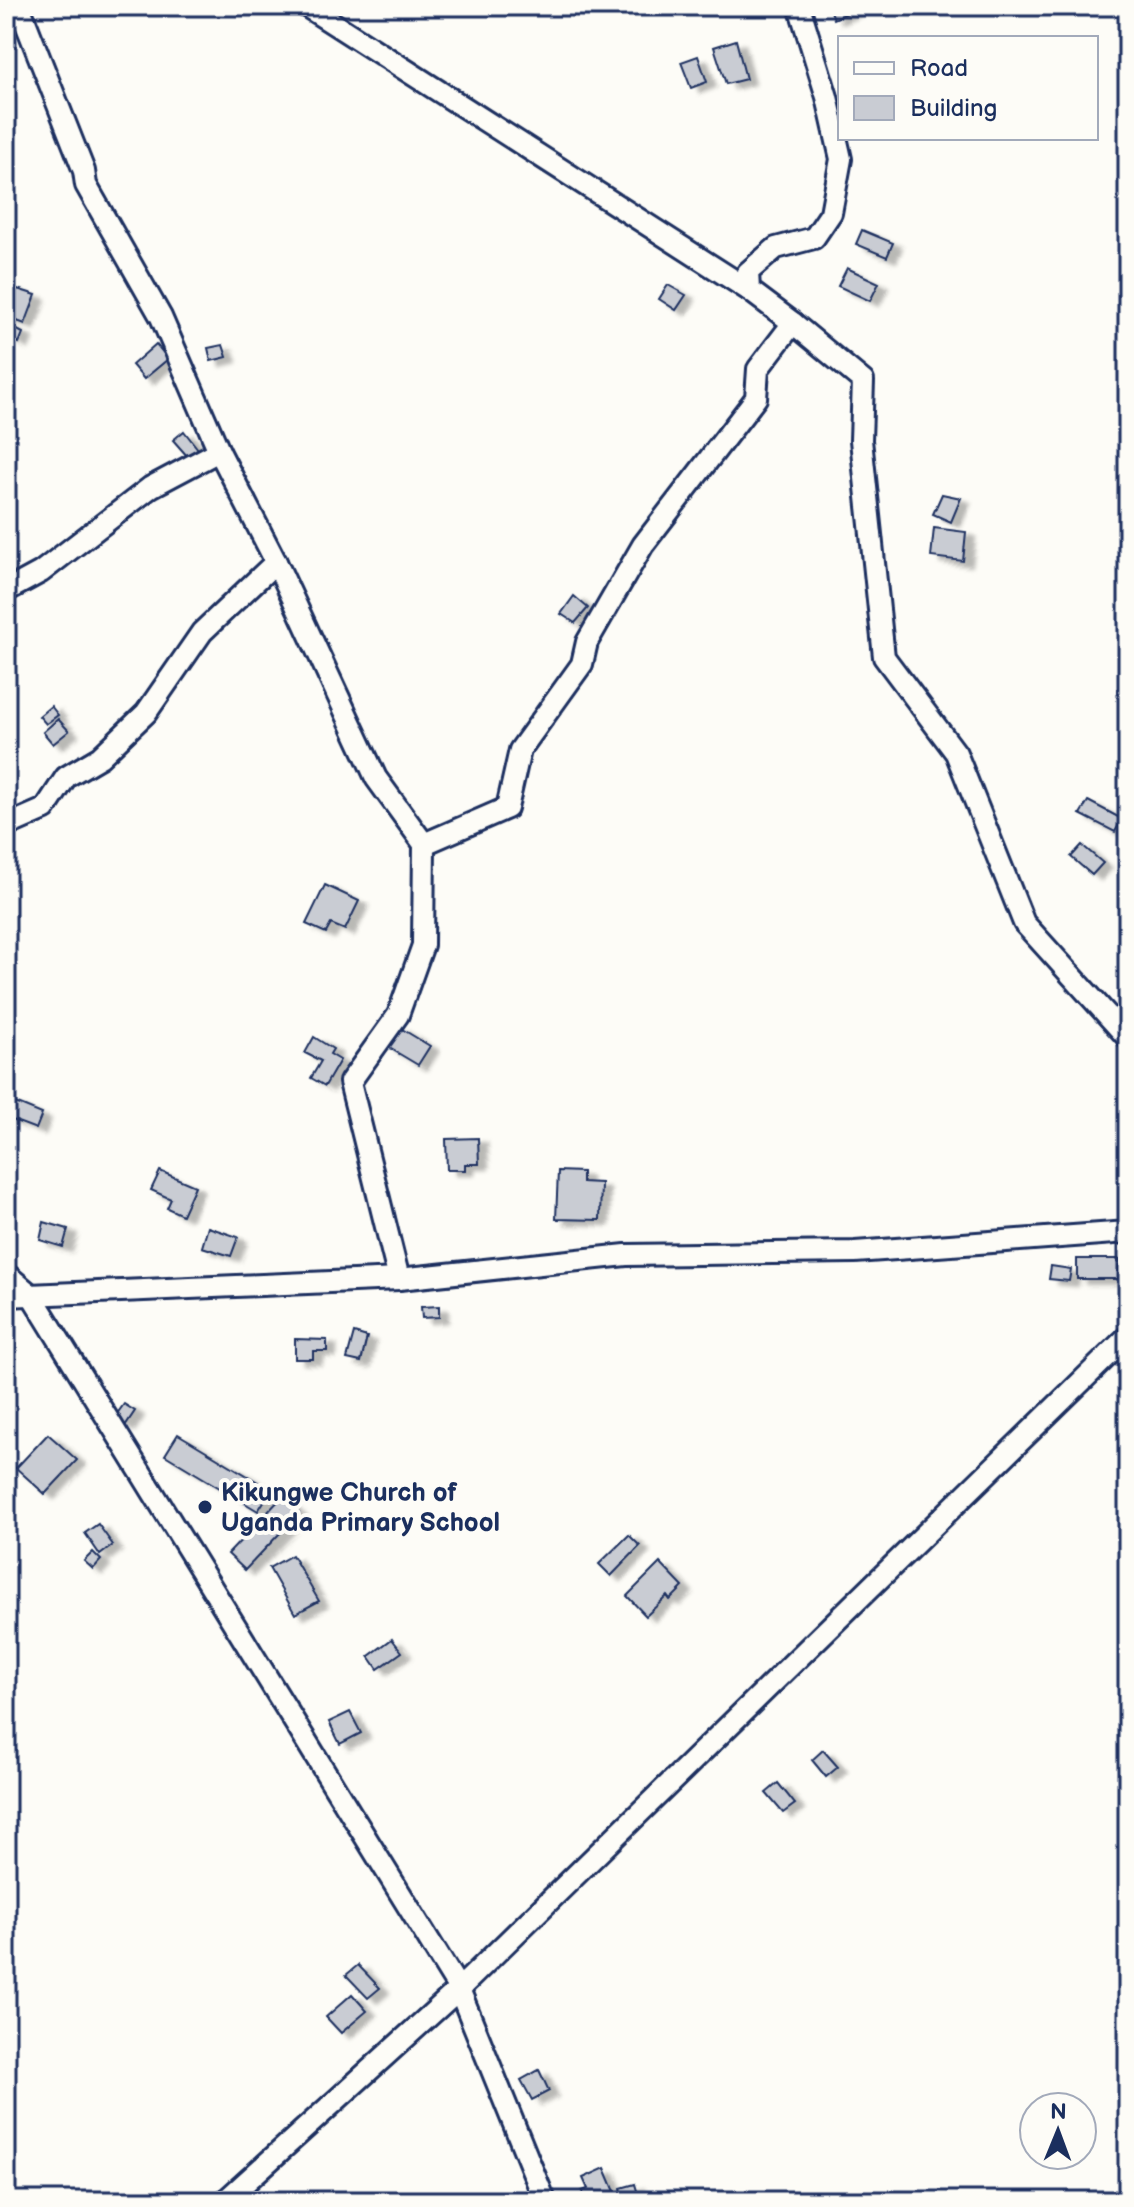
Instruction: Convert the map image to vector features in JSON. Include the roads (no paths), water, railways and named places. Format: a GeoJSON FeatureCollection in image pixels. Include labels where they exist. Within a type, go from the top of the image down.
{"type":"FeatureCollection","features":[{"type":"Feature","properties":{"kind":"street"},"geometry":{"type":"LineString","coordinates":[[6,12],[16,6],[84,171],[86,185],[161,317],[219,451],[276,562],[376,778],[424,844],[423,945],[398,1015],[350,1082],[399,1279]]}},
{"type":"Feature","properties":{"kind":"street"},"geometry":{"type":"LineString","coordinates":[[306,6],[749,290],[863,381],[861,440],[884,657],[956,753],[1024,923],[1128,1038]]}},
{"type":"Feature","properties":{"kind":"street"},"geometry":{"type":"LineString","coordinates":[[749,290],[748,272],[776,248],[814,238],[831,213],[841,159],[827,97],[799,6]]}},
{"type":"Feature","properties":{"kind":"street"},"geometry":{"type":"LineString","coordinates":[[424,844],[507,808],[520,750],[582,664],[587,642],[643,545],[756,398],[758,369],[793,323]]}},
{"type":"Feature","properties":{"kind":"street"},"geometry":{"type":"LineString","coordinates":[[6,591],[41,572],[151,487],[219,451]]}},
{"type":"Feature","properties":{"kind":"street"},"geometry":{"type":"LineString","coordinates":[[6,826],[45,809],[66,777],[100,757],[146,713],[202,632],[276,562]]}},
{"type":"Feature","properties":{"kind":"street"},"geometry":{"type":"LineString","coordinates":[[6,1296],[399,1279],[626,1255],[855,1252],[1128,1232]]}},
{"type":"Feature","properties":{"kind":"street"},"geometry":{"type":"LineString","coordinates":[[6,1274],[32,1296],[459,1989],[545,2201]]}},
{"type":"Feature","properties":{"kind":"street"},"geometry":{"type":"LineString","coordinates":[[225,2201],[459,1989],[1128,1336]]}},
{"type":"Feature","properties":{"kind":"place","name":"Kikungwe Church of Uganda Primary School"},"geometry":{"type":"Point","coordinates":[205,1507]}}]}
